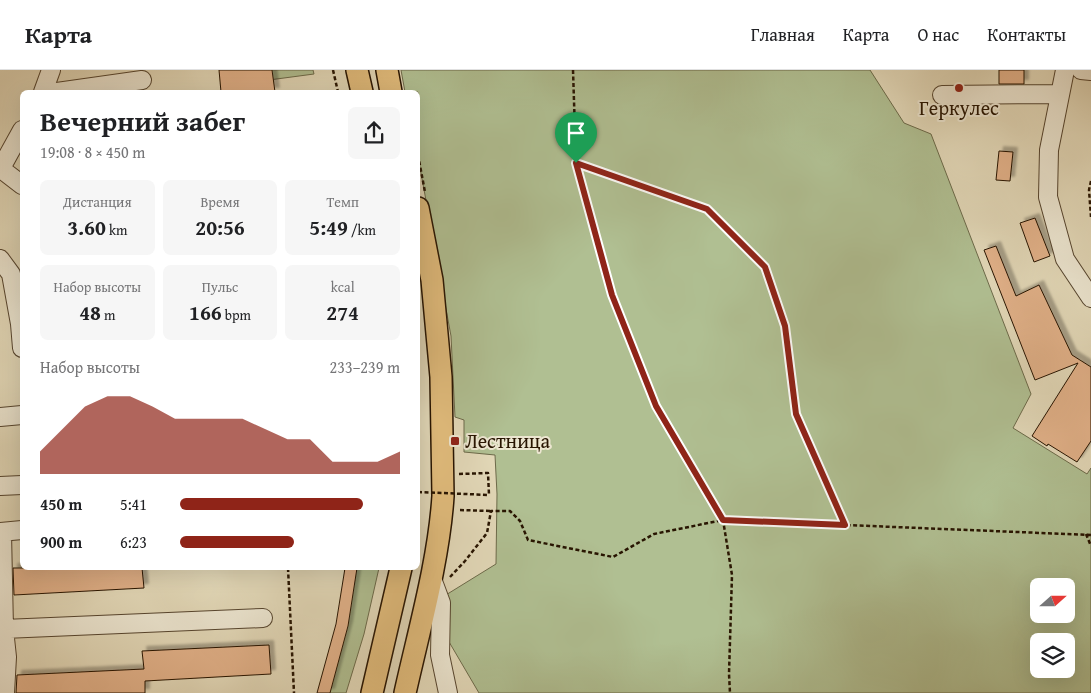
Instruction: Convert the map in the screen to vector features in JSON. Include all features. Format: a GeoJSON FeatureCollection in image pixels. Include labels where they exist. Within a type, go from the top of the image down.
{"type":"FeatureCollection","features":[{"type":"Feature","properties":{"kind":"main road"},"geometry":{"type":"LineString","coordinates":[[357,70],[362,90]]}},
{"type":"Feature","properties":{"kind":"main road"},"geometry":{"type":"LineString","coordinates":[[387,70],[392,90]]}},
{"type":"Feature","properties":{"kind":"main road"},"geometry":{"type":"LineString","coordinates":[[405,693],[440,577],[443,496],[441,377],[432,280],[420,218]]}},
{"type":"Feature","properties":{"kind":"main road"},"geometry":{"type":"LineString","coordinates":[[372,693],[401,570]]}},
{"type":"Feature","properties":{"kind":"street"},"geometry":{"type":"LineString","coordinates":[[44,90],[51,70]]}},
{"type":"Feature","properties":{"kind":"street"},"geometry":{"type":"LineString","coordinates":[[1065,70],[1049,150],[1048,197],[1065,259],[1091,298]]}},
{"type":"Feature","properties":{"kind":"street"},"geometry":{"type":"LineString","coordinates":[[1081,70],[1091,71]]}},
{"type":"Feature","properties":{"kind":"street"},"geometry":{"type":"LineString","coordinates":[[71,90],[142,80]]}},
{"type":"Feature","properties":{"kind":"street"},"geometry":{"type":"LineString","coordinates":[[942,95],[1060,94]]}},
{"type":"Feature","properties":{"kind":"street"},"geometry":{"type":"LineString","coordinates":[[20,134],[0,170],[20,184]]}},
{"type":"Feature","properties":{"kind":"street"},"geometry":{"type":"LineString","coordinates":[[0,259],[11,274],[20,315]]}},
{"type":"Feature","properties":{"kind":"street"},"geometry":{"type":"LineString","coordinates":[[0,417],[20,415]]}},
{"type":"Feature","properties":{"kind":"street"},"geometry":{"type":"LineString","coordinates":[[0,486],[20,485]]}},
{"type":"Feature","properties":{"kind":"street"},"geometry":{"type":"LineString","coordinates":[[5,693],[1,532],[20,530]]}},
{"type":"Feature","properties":{"kind":"street"},"geometry":{"type":"LineString","coordinates":[[440,577],[440,655],[448,693]]}},
{"type":"Feature","properties":{"kind":"street"},"geometry":{"type":"LineString","coordinates":[[4,629],[263,618]]}},
{"type":"Feature","properties":{"kind":"path"},"geometry":{"type":"LineString","coordinates":[[333,70],[338,90]]}},
{"type":"Feature","properties":{"kind":"path"},"geometry":{"type":"LineString","coordinates":[[573,70],[576,163],[612,295],[656,406],[723,520],[732,575],[730,693]]}},
{"type":"Feature","properties":{"kind":"path"},"geometry":{"type":"LineString","coordinates":[[576,163],[707,209],[765,267],[785,326],[796,414],[845,525]]}},
{"type":"Feature","properties":{"kind":"path"},"geometry":{"type":"LineString","coordinates":[[1091,181],[1091,217]]}},
{"type":"Feature","properties":{"kind":"path"},"geometry":{"type":"LineString","coordinates":[[420,492],[489,495],[488,473],[452,474]]}},
{"type":"Feature","properties":{"kind":"path"},"geometry":{"type":"LineString","coordinates":[[458,474],[458,483]]}},
{"type":"Feature","properties":{"kind":"path"},"geometry":{"type":"LineString","coordinates":[[457,492],[457,501]]}},
{"type":"Feature","properties":{"kind":"path"},"geometry":{"type":"LineString","coordinates":[[456,510],[510,511],[520,521],[528,540],[613,557],[654,534],[723,520],[1091,535]]}},
{"type":"Feature","properties":{"kind":"path"},"geometry":{"type":"LineString","coordinates":[[440,577],[465,561],[487,533],[491,511]]}},
{"type":"Feature","properties":{"kind":"path"},"geometry":{"type":"LineString","coordinates":[[1086,534],[1091,546]]}},
{"type":"Feature","properties":{"kind":"path"},"geometry":{"type":"LineString","coordinates":[[288,570],[294,693]]}},
{"type":"Feature","properties":{"kind":"green space"},"geometry":{"type":"Polygon","coordinates":[[[268,70],[313,70],[314,74],[269,80],[268,70]]]}},
{"type":"Feature","properties":{"kind":"green space"},"geometry":{"type":"Polygon","coordinates":[[[401,70],[870,70],[904,123],[931,134],[1031,394],[1013,428],[1087,474],[1091,468],[1091,693],[479,693],[428,606],[496,564],[497,494],[495,455],[464,452],[464,420],[455,417],[451,336],[420,168],[420,90],[405,90],[401,70]]]}},
{"type":"Feature","properties":{"kind":"green space"},"geometry":{"type":"Polygon","coordinates":[[[350,570],[379,570],[364,634],[346,693],[318,693],[346,605],[350,570]]]}},
{"type":"Feature","properties":{"kind":"building"},"geometry":{"type":"Polygon","coordinates":[[[219,70],[272,70],[275,90],[221,90],[219,70]]]}},
{"type":"Feature","properties":{"kind":"building"},"geometry":{"type":"Polygon","coordinates":[[[999,70],[1024,70],[1024,84],[999,84],[999,70]]]}},
{"type":"Feature","properties":{"kind":"building"},"geometry":{"type":"Polygon","coordinates":[[[999,151],[1013,152],[1010,181],[996,180],[999,151]]]}},
{"type":"Feature","properties":{"kind":"building"},"geometry":{"type":"Polygon","coordinates":[[[1035,218],[1050,256],[1034,262],[1020,223],[1035,218]]]}},
{"type":"Feature","properties":{"kind":"building"},"geometry":{"type":"Polygon","coordinates":[[[996,246],[1016,296],[1039,285],[1072,355],[1091,367],[1091,441],[1077,462],[1032,436],[1078,363],[1035,380],[984,250],[996,246]]]}},
{"type":"Feature","properties":{"kind":"building"},"geometry":{"type":"Polygon","coordinates":[[[13,568],[20,568],[20,570],[142,570],[144,588],[14,595],[13,568]]]}},
{"type":"Feature","properties":{"kind":"building"},"geometry":{"type":"Polygon","coordinates":[[[345,570],[357,570],[348,626],[330,693],[317,693],[336,624],[345,570]]]}},
{"type":"Feature","properties":{"kind":"building"},"geometry":{"type":"Polygon","coordinates":[[[269,645],[271,674],[145,681],[145,693],[16,693],[17,675],[144,669],[142,651],[269,645]]]}},
{"type":"Feature","properties":{"kind":"place","name":"Геркулес"},"geometry":{"type":"Point","coordinates":[959,88]}},
{"type":"Feature","properties":{"kind":"place","name":"Лестница"},"geometry":{"type":"Point","coordinates":[455,441]}},
{"type":"Feature","properties":{"kind":"route"},"geometry":{"type":"LineString","coordinates":[[576,163],[707,209],[765,267],[785,326],[796,414],[845,525],[723,520],[656,406],[612,295],[576,163]]}}]}
